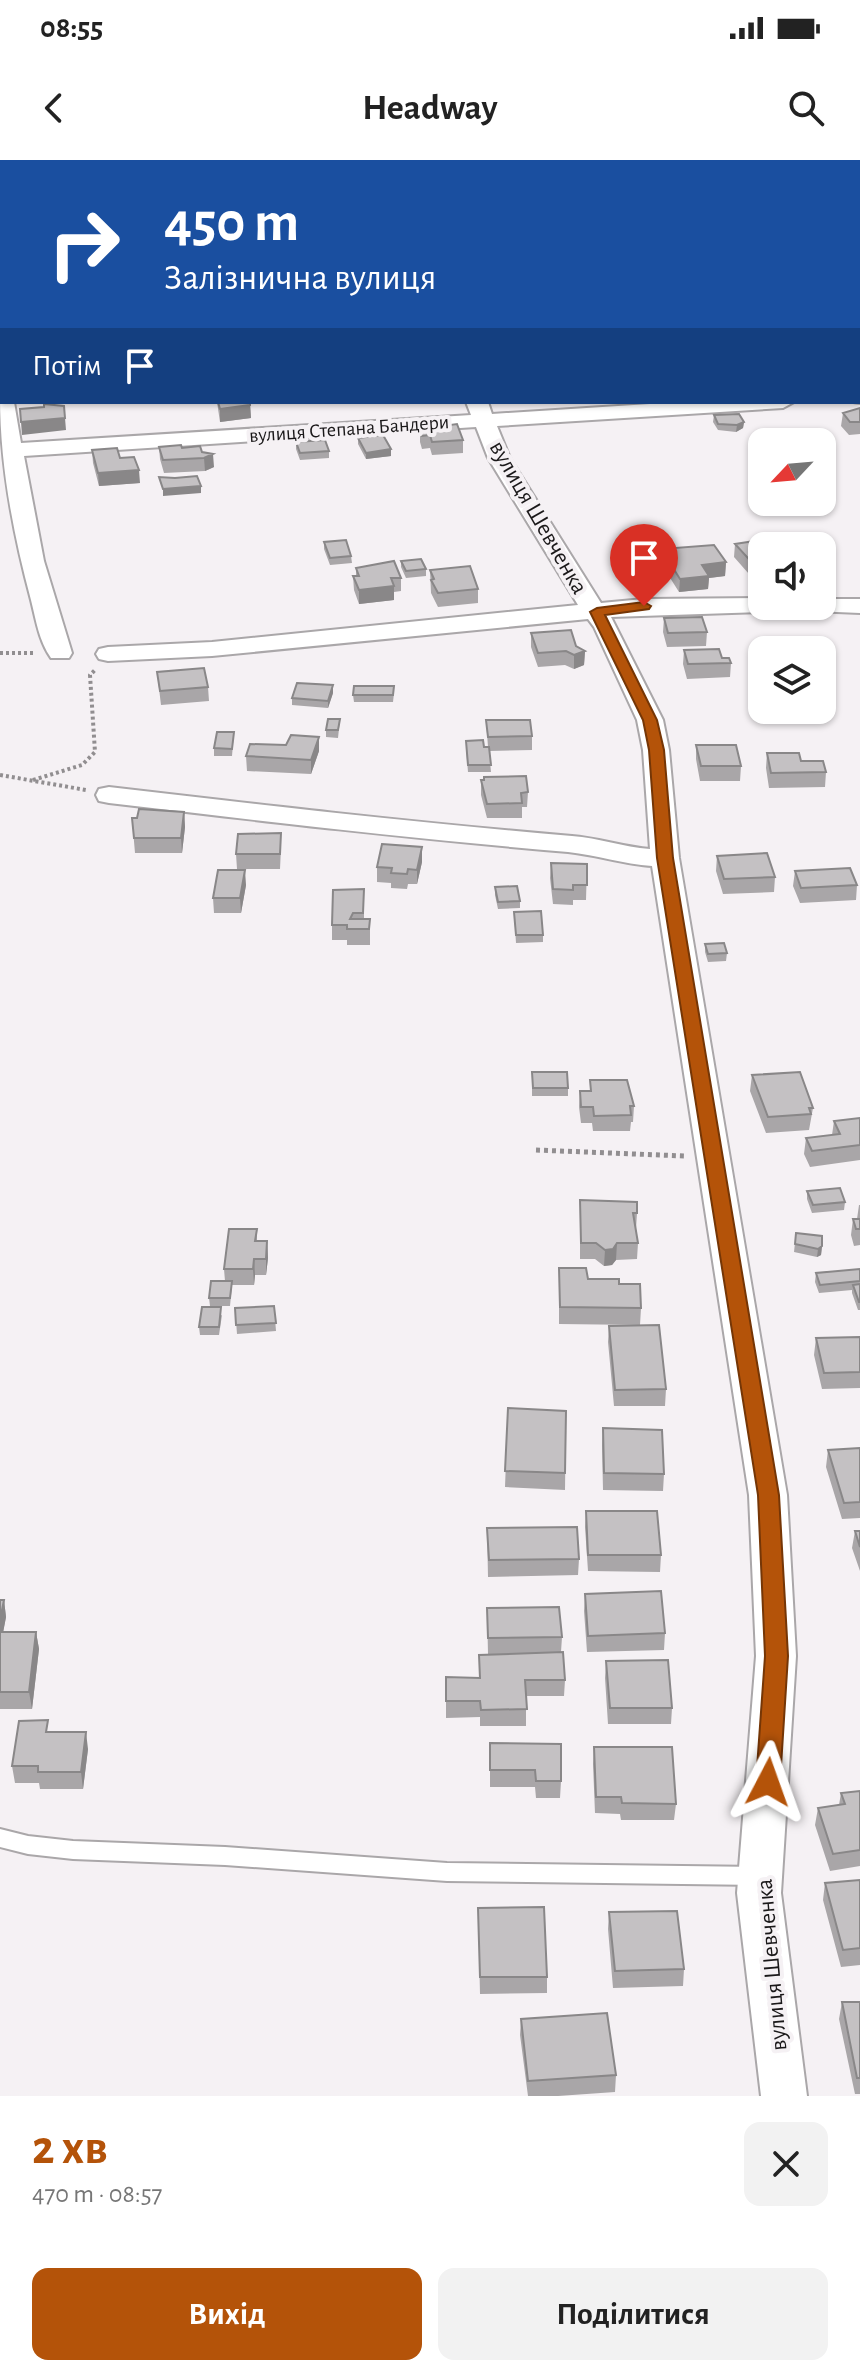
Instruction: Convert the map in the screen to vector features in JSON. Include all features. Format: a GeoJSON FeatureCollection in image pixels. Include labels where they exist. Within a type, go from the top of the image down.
{"type":"FeatureCollection","features":[{"type":"Feature","properties":{"kind":"street"},"geometry":{"type":"LineString","coordinates":[[3,404],[32,561],[60,653]]}},
{"type":"Feature","properties":{"kind":"street","name":"вулиця Степана Бандери"},"geometry":{"type":"LineString","coordinates":[[12,450],[481,411],[716,404]]}},
{"type":"Feature","properties":{"kind":"street","name":"вулиця Шевченка"},"geometry":{"type":"LineString","coordinates":[[481,411],[499,458],[577,588],[597,612],[650,720],[656,750],[665,858],[768,1495],[776,1656],[759,1893],[784,2096]]}},
{"type":"Feature","properties":{"kind":"street"},"geometry":{"type":"LineString","coordinates":[[108,654],[212,649],[644,606],[748,605]]}},
{"type":"Feature","properties":{"kind":"street"},"geometry":{"type":"LineString","coordinates":[[836,606],[860,606]]}},
{"type":"Feature","properties":{"kind":"street"},"geometry":{"type":"LineString","coordinates":[[109,795],[407,830],[580,845],[627,856],[665,858]]}},
{"type":"Feature","properties":{"kind":"lane"},"geometry":{"type":"LineString","coordinates":[[0,1838],[73,1850],[225,1856],[447,1872],[761,1876]]}},
{"type":"Feature","properties":{"kind":"path"},"geometry":{"type":"LineString","coordinates":[[33,780],[82,765],[95,752],[90,675],[108,654]]}},
{"type":"Feature","properties":{"kind":"path"},"geometry":{"type":"LineString","coordinates":[[0,775],[109,795]]}},
{"type":"Feature","properties":{"kind":"path"},"geometry":{"type":"LineString","coordinates":[[536,1150],[713,1157]]}},
{"type":"Feature","properties":{"kind":"building"},"geometry":{"type":"Polygon","coordinates":[[[44,404],[64,406],[65,418],[21,422],[20,409],[44,407],[44,404]]]}},
{"type":"Feature","properties":{"kind":"building"},"geometry":{"type":"Polygon","coordinates":[[[219,404],[250,404],[250,405],[220,409],[219,404]]]}},
{"type":"Feature","properties":{"kind":"building"},"geometry":{"type":"Polygon","coordinates":[[[860,408],[860,422],[850,422],[843,413],[860,408]]]}},
{"type":"Feature","properties":{"kind":"building"},"geometry":{"type":"Polygon","coordinates":[[[739,414],[744,422],[737,425],[718,424],[714,415],[739,414]]]}},
{"type":"Feature","properties":{"kind":"building"},"geometry":{"type":"Polygon","coordinates":[[[457,424],[463,440],[432,442],[430,435],[422,436],[420,429],[457,424]]]}},
{"type":"Feature","properties":{"kind":"building"},"geometry":{"type":"Polygon","coordinates":[[[383,435],[391,449],[366,453],[358,438],[383,435]]]}},
{"type":"Feature","properties":{"kind":"building"},"geometry":{"type":"Polygon","coordinates":[[[325,440],[329,451],[300,453],[296,442],[325,440]]]}},
{"type":"Feature","properties":{"kind":"building"},"geometry":{"type":"Polygon","coordinates":[[[181,445],[182,448],[200,446],[202,452],[213,454],[204,458],[163,460],[159,447],[181,445]]]}},
{"type":"Feature","properties":{"kind":"building"},"geometry":{"type":"Polygon","coordinates":[[[117,448],[120,458],[134,457],[139,470],[98,473],[92,450],[117,448]]]}},
{"type":"Feature","properties":{"kind":"building"},"geometry":{"type":"Polygon","coordinates":[[[197,476],[201,486],[163,489],[159,477],[175,478],[197,476]]]}},
{"type":"Feature","properties":{"kind":"building"},"geometry":{"type":"Polygon","coordinates":[[[346,540],[351,556],[330,558],[324,542],[346,540]]]}},
{"type":"Feature","properties":{"kind":"building"},"geometry":{"type":"Polygon","coordinates":[[[748,542],[748,558],[735,544],[748,542]]]}},
{"type":"Feature","properties":{"kind":"building"},"geometry":{"type":"Polygon","coordinates":[[[714,545],[726,562],[702,565],[709,576],[680,579],[661,549],[714,545]]]}},
{"type":"Feature","properties":{"kind":"building"},"geometry":{"type":"Polygon","coordinates":[[[421,559],[426,569],[406,571],[401,561],[421,559]]]}},
{"type":"Feature","properties":{"kind":"building"},"geometry":{"type":"Polygon","coordinates":[[[394,561],[401,578],[391,578],[394,586],[359,590],[353,576],[359,576],[356,568],[394,561]]]}},
{"type":"Feature","properties":{"kind":"building"},"geometry":{"type":"Polygon","coordinates":[[[470,566],[478,589],[438,593],[430,570],[470,566]]]}},
{"type":"Feature","properties":{"kind":"building"},"geometry":{"type":"Polygon","coordinates":[[[702,617],[707,632],[668,633],[664,618],[702,617]]]}},
{"type":"Feature","properties":{"kind":"building"},"geometry":{"type":"Polygon","coordinates":[[[571,630],[576,646],[585,651],[574,655],[566,651],[538,653],[531,633],[571,630]]]}},
{"type":"Feature","properties":{"kind":"building"},"geometry":{"type":"Polygon","coordinates":[[[719,649],[722,658],[729,658],[731,663],[688,664],[684,650],[719,649]]]}},
{"type":"Feature","properties":{"kind":"building"},"geometry":{"type":"Polygon","coordinates":[[[204,668],[208,687],[160,691],[157,672],[204,668]]]}},
{"type":"Feature","properties":{"kind":"building"},"geometry":{"type":"Polygon","coordinates":[[[297,683],[333,685],[328,701],[292,698],[297,683]]]}},
{"type":"Feature","properties":{"kind":"building"},"geometry":{"type":"Polygon","coordinates":[[[354,686],[394,686],[393,695],[353,695],[354,686]]]}},
{"type":"Feature","properties":{"kind":"building"},"geometry":{"type":"Polygon","coordinates":[[[328,719],[340,719],[338,730],[326,730],[328,719]]]}},
{"type":"Feature","properties":{"kind":"building"},"geometry":{"type":"Polygon","coordinates":[[[486,720],[530,720],[532,736],[488,737],[486,720]]]}},
{"type":"Feature","properties":{"kind":"building"},"geometry":{"type":"Polygon","coordinates":[[[217,732],[234,732],[232,749],[214,748],[217,732]]]}},
{"type":"Feature","properties":{"kind":"building"},"geometry":{"type":"Polygon","coordinates":[[[291,735],[319,737],[311,760],[246,756],[250,744],[286,745],[291,735]]]}},
{"type":"Feature","properties":{"kind":"building"},"geometry":{"type":"Polygon","coordinates":[[[483,740],[484,747],[489,747],[491,765],[468,765],[466,741],[483,740]]]}},
{"type":"Feature","properties":{"kind":"building"},"geometry":{"type":"Polygon","coordinates":[[[696,745],[736,745],[741,766],[701,766],[696,745]]]}},
{"type":"Feature","properties":{"kind":"building"},"geometry":{"type":"Polygon","coordinates":[[[767,753],[799,753],[801,761],[823,761],[826,772],[771,773],[767,753]]]}},
{"type":"Feature","properties":{"kind":"building"},"geometry":{"type":"Polygon","coordinates":[[[526,776],[528,792],[521,793],[522,803],[487,804],[481,780],[484,777],[526,776]]]}},
{"type":"Feature","properties":{"kind":"building"},"geometry":{"type":"Polygon","coordinates":[[[139,809],[184,812],[181,838],[134,838],[132,818],[137,818],[139,809]]]}},
{"type":"Feature","properties":{"kind":"building"},"geometry":{"type":"Polygon","coordinates":[[[281,833],[280,854],[236,854],[238,834],[281,833]]]}},
{"type":"Feature","properties":{"kind":"building"},"geometry":{"type":"Polygon","coordinates":[[[382,844],[422,847],[417,870],[408,869],[407,874],[391,873],[392,868],[377,867],[382,844]]]}},
{"type":"Feature","properties":{"kind":"building"},"geometry":{"type":"Polygon","coordinates":[[[767,853],[775,877],[724,879],[717,856],[767,853]]]}},
{"type":"Feature","properties":{"kind":"building"},"geometry":{"type":"Polygon","coordinates":[[[551,863],[587,864],[587,885],[573,885],[573,890],[553,889],[551,863]]]}},
{"type":"Feature","properties":{"kind":"building"},"geometry":{"type":"Polygon","coordinates":[[[850,868],[857,885],[801,888],[795,871],[850,868]]]}},
{"type":"Feature","properties":{"kind":"building"},"geometry":{"type":"Polygon","coordinates":[[[218,870],[245,870],[240,898],[213,898],[218,870]]]}},
{"type":"Feature","properties":{"kind":"building"},"geometry":{"type":"Polygon","coordinates":[[[517,886],[520,901],[498,902],[495,887],[517,886]]]}},
{"type":"Feature","properties":{"kind":"building"},"geometry":{"type":"Polygon","coordinates":[[[364,889],[363,913],[353,913],[350,919],[370,919],[369,929],[332,925],[333,890],[364,889]]]}},
{"type":"Feature","properties":{"kind":"building"},"geometry":{"type":"Polygon","coordinates":[[[541,911],[543,935],[516,935],[514,912],[541,911]]]}},
{"type":"Feature","properties":{"kind":"building"},"geometry":{"type":"Polygon","coordinates":[[[724,943],[727,953],[708,954],[705,944],[724,943]]]}},
{"type":"Feature","properties":{"kind":"building"},"geometry":{"type":"Polygon","coordinates":[[[532,1072],[567,1072],[568,1088],[533,1088],[532,1072]]]}},
{"type":"Feature","properties":{"kind":"building"},"geometry":{"type":"Polygon","coordinates":[[[800,1072],[813,1108],[809,1108],[811,1114],[768,1117],[752,1075],[800,1072]]]}},
{"type":"Feature","properties":{"kind":"building"},"geometry":{"type":"Polygon","coordinates":[[[590,1080],[627,1080],[634,1106],[630,1106],[631,1115],[594,1116],[593,1107],[581,1107],[580,1091],[591,1091],[590,1080]]]}},
{"type":"Feature","properties":{"kind":"building"},"geometry":{"type":"Polygon","coordinates":[[[860,1118],[860,1145],[812,1151],[806,1138],[840,1134],[834,1121],[860,1118]]]}},
{"type":"Feature","properties":{"kind":"building"},"geometry":{"type":"Polygon","coordinates":[[[840,1188],[845,1202],[813,1205],[807,1191],[840,1188]]]}},
{"type":"Feature","properties":{"kind":"building"},"geometry":{"type":"Polygon","coordinates":[[[580,1200],[637,1202],[637,1213],[633,1213],[638,1243],[617,1243],[613,1249],[605,1250],[596,1243],[581,1243],[580,1200]]]}},
{"type":"Feature","properties":{"kind":"building"},"geometry":{"type":"Polygon","coordinates":[[[853,1219],[860,1219],[860,1229],[856,1229],[853,1219]]]}},
{"type":"Feature","properties":{"kind":"building"},"geometry":{"type":"Polygon","coordinates":[[[229,1229],[257,1229],[255,1241],[267,1241],[266,1259],[254,1259],[253,1269],[224,1269],[229,1229]]]}},
{"type":"Feature","properties":{"kind":"building"},"geometry":{"type":"Polygon","coordinates":[[[796,1233],[822,1236],[822,1246],[818,1249],[795,1244],[796,1233]]]}},
{"type":"Feature","properties":{"kind":"building"},"geometry":{"type":"Polygon","coordinates":[[[559,1268],[586,1268],[588,1279],[619,1279],[619,1284],[640,1284],[641,1308],[560,1307],[559,1268]]]}},
{"type":"Feature","properties":{"kind":"building"},"geometry":{"type":"Polygon","coordinates":[[[860,1269],[860,1281],[820,1285],[816,1273],[860,1269]]]}},
{"type":"Feature","properties":{"kind":"building"},"geometry":{"type":"Polygon","coordinates":[[[211,1281],[232,1281],[230,1298],[209,1298],[211,1281]]]}},
{"type":"Feature","properties":{"kind":"building"},"geometry":{"type":"Polygon","coordinates":[[[860,1284],[860,1302],[859,1302],[853,1285],[860,1284]]]}},
{"type":"Feature","properties":{"kind":"building"},"geometry":{"type":"Polygon","coordinates":[[[274,1306],[276,1323],[236,1325],[235,1308],[274,1306]]]}},
{"type":"Feature","properties":{"kind":"building"},"geometry":{"type":"Polygon","coordinates":[[[202,1307],[221,1307],[219,1327],[199,1327],[202,1307]]]}},
{"type":"Feature","properties":{"kind":"building"},"geometry":{"type":"Polygon","coordinates":[[[659,1325],[666,1389],[615,1390],[609,1326],[659,1325]]]}},
{"type":"Feature","properties":{"kind":"building"},"geometry":{"type":"Polygon","coordinates":[[[860,1337],[860,1372],[824,1373],[816,1338],[860,1337]]]}},
{"type":"Feature","properties":{"kind":"building"},"geometry":{"type":"Polygon","coordinates":[[[508,1408],[566,1411],[565,1473],[505,1471],[508,1408]]]}},
{"type":"Feature","properties":{"kind":"building"},"geometry":{"type":"Polygon","coordinates":[[[603,1428],[662,1430],[664,1474],[604,1473],[603,1428]]]}},
{"type":"Feature","properties":{"kind":"building"},"geometry":{"type":"Polygon","coordinates":[[[860,1448],[860,1502],[844,1503],[828,1450],[860,1448]]]}},
{"type":"Feature","properties":{"kind":"building"},"geometry":{"type":"Polygon","coordinates":[[[586,1511],[657,1511],[661,1555],[588,1555],[586,1511]]]}},
{"type":"Feature","properties":{"kind":"building"},"geometry":{"type":"Polygon","coordinates":[[[577,1527],[579,1559],[489,1560],[487,1528],[577,1527]]]}},
{"type":"Feature","properties":{"kind":"building"},"geometry":{"type":"Polygon","coordinates":[[[661,1591],[665,1633],[588,1636],[585,1594],[661,1591]]]}},
{"type":"Feature","properties":{"kind":"building"},"geometry":{"type":"Polygon","coordinates":[[[559,1607],[562,1637],[488,1638],[487,1608],[559,1607]]]}},
{"type":"Feature","properties":{"kind":"building"},"geometry":{"type":"Polygon","coordinates":[[[0,1632],[36,1632],[29,1692],[0,1692],[0,1632]]]}},
{"type":"Feature","properties":{"kind":"building"},"geometry":{"type":"Polygon","coordinates":[[[563,1652],[565,1680],[525,1680],[527,1709],[481,1710],[480,1701],[446,1701],[446,1677],[480,1678],[479,1655],[563,1652]]]}},
{"type":"Feature","properties":{"kind":"building"},"geometry":{"type":"Polygon","coordinates":[[[668,1660],[672,1708],[610,1708],[606,1661],[668,1660]]]}},
{"type":"Feature","properties":{"kind":"building"},"geometry":{"type":"Polygon","coordinates":[[[48,1720],[46,1732],[86,1732],[81,1772],[38,1772],[38,1766],[12,1766],[19,1721],[48,1720]]]}},
{"type":"Feature","properties":{"kind":"building"},"geometry":{"type":"Polygon","coordinates":[[[490,1743],[561,1744],[561,1781],[536,1781],[535,1770],[490,1770],[490,1743]]]}},
{"type":"Feature","properties":{"kind":"building"},"geometry":{"type":"Polygon","coordinates":[[[594,1747],[672,1747],[676,1804],[622,1803],[621,1797],[596,1797],[594,1747]]]}},
{"type":"Feature","properties":{"kind":"building"},"geometry":{"type":"Polygon","coordinates":[[[860,1791],[860,1850],[833,1854],[818,1808],[845,1804],[841,1793],[860,1791]]]}},
{"type":"Feature","properties":{"kind":"building"},"geometry":{"type":"Polygon","coordinates":[[[860,1880],[860,1948],[843,1950],[825,1883],[860,1880]]]}},
{"type":"Feature","properties":{"kind":"building"},"geometry":{"type":"Polygon","coordinates":[[[544,1907],[547,1977],[480,1977],[478,1908],[544,1907]]]}},
{"type":"Feature","properties":{"kind":"building"},"geometry":{"type":"Polygon","coordinates":[[[677,1911],[684,1969],[615,1971],[609,1912],[677,1911]]]}},
{"type":"Feature","properties":{"kind":"building"},"geometry":{"type":"Polygon","coordinates":[[[842,2002],[860,2002],[860,2078],[857,2078],[842,2002]]]}},
{"type":"Feature","properties":{"kind":"building"},"geometry":{"type":"Polygon","coordinates":[[[607,2013],[616,2075],[528,2081],[521,2019],[607,2013]]]}},
{"type":"Feature","properties":{"kind":"route"},"geometry":{"type":"LineString","coordinates":[[644,606],[597,612],[650,720],[656,750],[665,858],[768,1495],[776,1656],[768,1782]]}}]}
